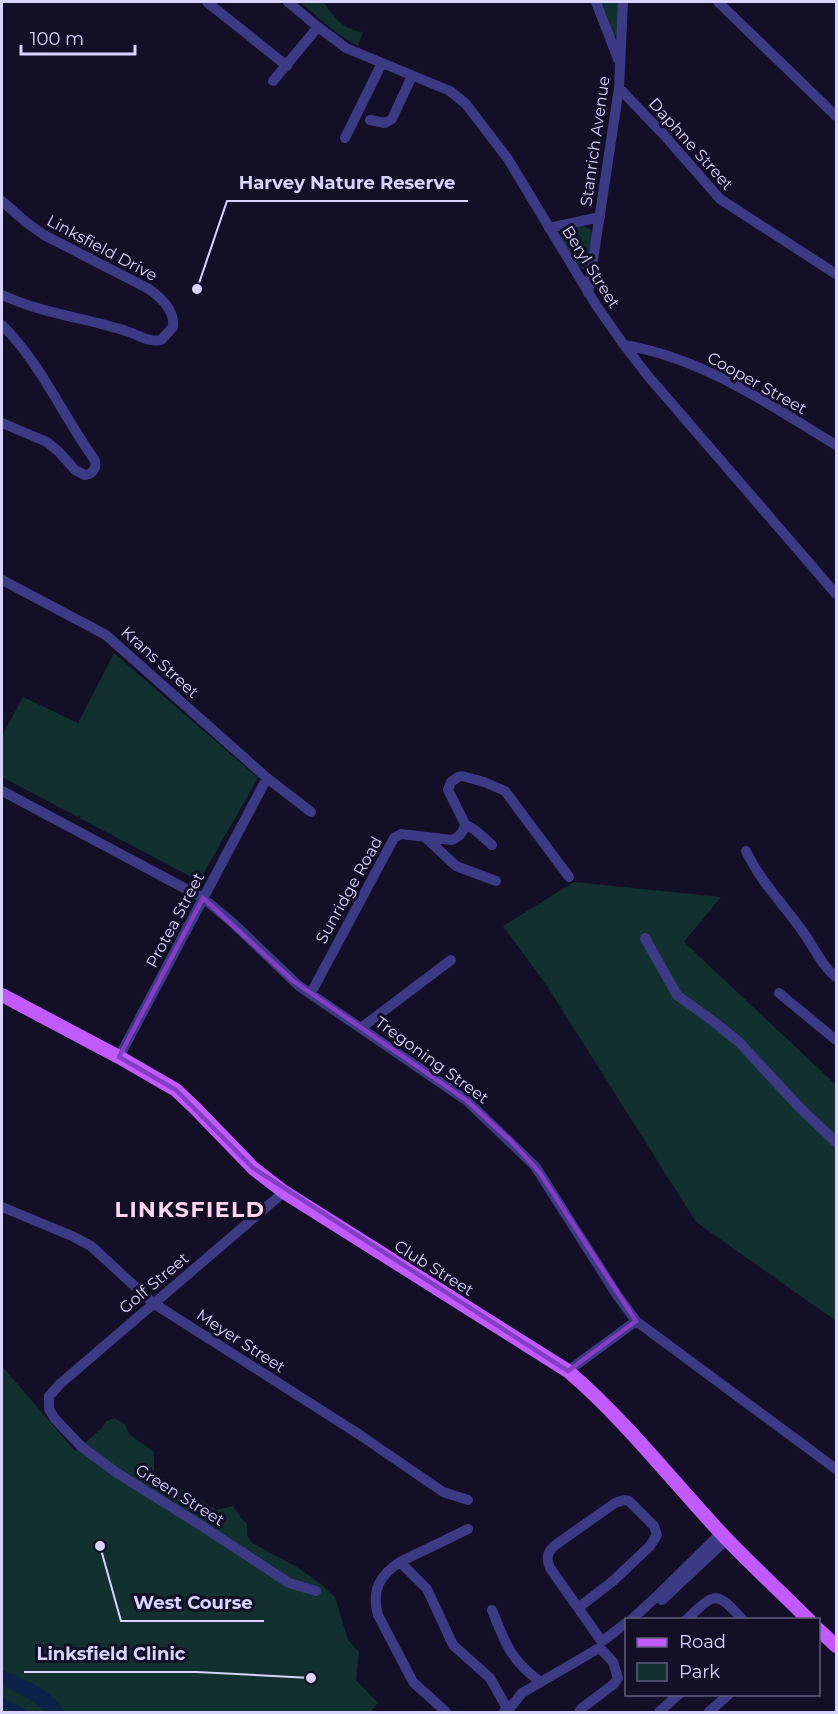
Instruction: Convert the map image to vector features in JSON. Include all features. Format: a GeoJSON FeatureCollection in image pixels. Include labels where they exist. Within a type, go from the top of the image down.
{"type":"FeatureCollection","features":[{"type":"Feature","properties":{"kind":"main road","name":"Club Street"},"geometry":{"type":"LineString","coordinates":[[2,995],[176,1090],[253,1168],[284,1192],[568,1371],[600,1400],[724,1536],[807,1618]]}},
{"type":"Feature","properties":{"kind":"main road"},"geometry":{"type":"LineString","coordinates":[[820,1630],[837,1646]]}},
{"type":"Feature","properties":{"kind":"street"},"geometry":{"type":"LineString","coordinates":[[207,2],[287,66]]}},
{"type":"Feature","properties":{"kind":"street","name":"Beryl Street"},"geometry":{"type":"LineString","coordinates":[[288,2],[346,48],[450,92],[474,112],[508,159],[588,293],[624,345],[837,594]]}},
{"type":"Feature","properties":{"kind":"street","name":"Stanrich Avenue"},"geometry":{"type":"LineString","coordinates":[[596,2],[620,65]]}},
{"type":"Feature","properties":{"kind":"street","name":"Stanrich Avenue"},"geometry":{"type":"LineString","coordinates":[[588,293],[619,88],[623,2]]}},
{"type":"Feature","properties":{"kind":"street"},"geometry":{"type":"LineString","coordinates":[[718,2],[837,116]]}},
{"type":"Feature","properties":{"kind":"street"},"geometry":{"type":"LineString","coordinates":[[273,81],[318,27]]}},
{"type":"Feature","properties":{"kind":"street"},"geometry":{"type":"LineString","coordinates":[[345,138],[382,63]]}},
{"type":"Feature","properties":{"kind":"street"},"geometry":{"type":"LineString","coordinates":[[370,120],[385,123],[392,119],[412,76]]}},
{"type":"Feature","properties":{"kind":"street","name":"Daphne Street"},"geometry":{"type":"LineString","coordinates":[[619,88],[720,199],[837,274]]}},
{"type":"Feature","properties":{"kind":"street","name":"Linksfield Drive"},"geometry":{"type":"LineString","coordinates":[[2,201],[44,235],[149,289],[169,309],[173,327],[161,340],[152,340],[105,324],[20,303],[2,295]]}},
{"type":"Feature","properties":{"kind":"street"},"geometry":{"type":"LineString","coordinates":[[549,228],[600,217]]}},
{"type":"Feature","properties":{"kind":"street"},"geometry":{"type":"LineString","coordinates":[[2,325],[21,347],[94,459],[96,463],[94,469],[89,474],[80,473],[47,442],[2,423]]}},
{"type":"Feature","properties":{"kind":"street","name":"Cooper Street"},"geometry":{"type":"LineString","coordinates":[[624,345],[644,349],[717,375],[837,445]]}},
{"type":"Feature","properties":{"kind":"street","name":"Krans Street"},"geometry":{"type":"LineString","coordinates":[[2,580],[106,634],[267,778],[310,812]]}},
{"type":"Feature","properties":{"kind":"street"},"geometry":{"type":"LineString","coordinates":[[492,845],[465,824],[448,790],[451,782],[458,777],[484,782],[508,794],[569,877]]}},
{"type":"Feature","properties":{"kind":"street","name":"Protea Street"},"geometry":{"type":"LineString","coordinates":[[119,1057],[267,778]]}},
{"type":"Feature","properties":{"kind":"street","name":"Tregoning Street"},"geometry":{"type":"LineString","coordinates":[[2,791],[203,898],[233,923],[292,980],[466,1100],[528,1158],[540,1173],[636,1321],[837,1469]]}},
{"type":"Feature","properties":{"kind":"street","name":"Sunridge Road"},"geometry":{"type":"LineString","coordinates":[[311,993],[391,843],[397,836],[401,834],[452,840],[463,832],[465,824]]}},
{"type":"Feature","properties":{"kind":"street"},"geometry":{"type":"LineString","coordinates":[[425,837],[456,866],[496,881]]}},
{"type":"Feature","properties":{"kind":"street"},"geometry":{"type":"LineString","coordinates":[[746,851],[766,884],[803,932],[827,969],[837,977]]}},
{"type":"Feature","properties":{"kind":"street"},"geometry":{"type":"LineString","coordinates":[[645,938],[679,998],[739,1042],[800,1108],[837,1142]]}},
{"type":"Feature","properties":{"kind":"street"},"geometry":{"type":"LineString","coordinates":[[361,1028],[451,960]]}},
{"type":"Feature","properties":{"kind":"street"},"geometry":{"type":"LineString","coordinates":[[779,993],[837,1040]]}},
{"type":"Feature","properties":{"kind":"street","name":"Golf Street"},"geometry":{"type":"LineString","coordinates":[[48,1401],[51,1393],[61,1383],[284,1192]]}},
{"type":"Feature","properties":{"kind":"street","name":"Meyer Street"},"geometry":{"type":"LineString","coordinates":[[2,1207],[91,1246],[153,1303],[360,1435],[443,1492],[468,1500]]}},
{"type":"Feature","properties":{"kind":"street"},"geometry":{"type":"LineString","coordinates":[[568,1371],[636,1321]]}},
{"type":"Feature","properties":{"kind":"street","name":"Green Street"},"geometry":{"type":"LineString","coordinates":[[48,1401],[50,1413],[59,1424],[82,1447],[104,1464],[289,1583],[316,1591]]}},
{"type":"Feature","properties":{"kind":"street"},"geometry":{"type":"LineString","coordinates":[[578,1608],[613,1581],[656,1539],[654,1526],[629,1501],[615,1503],[554,1546],[548,1553],[550,1568],[613,1662],[618,1678],[579,1713]]}},
{"type":"Feature","properties":{"kind":"street"},"geometry":{"type":"LineString","coordinates":[[446,1713],[413,1682],[378,1615],[375,1601],[380,1582],[387,1571],[400,1562],[468,1529]]}},
{"type":"Feature","properties":{"kind":"street"},"geometry":{"type":"LineString","coordinates":[[633,1618],[724,1536]]}},
{"type":"Feature","properties":{"kind":"street"},"geometry":{"type":"LineString","coordinates":[[640,1618],[666,1596],[724,1536]]}},
{"type":"Feature","properties":{"kind":"street"},"geometry":{"type":"LineString","coordinates":[[400,1562],[427,1589],[453,1645],[490,1678],[508,1711],[522,1693],[625,1627]]}},
{"type":"Feature","properties":{"kind":"street"},"geometry":{"type":"LineString","coordinates":[[688,1618],[709,1600],[717,1597],[724,1600],[741,1618]]}},
{"type":"Feature","properties":{"kind":"street"},"geometry":{"type":"LineString","coordinates":[[492,1610],[508,1650],[541,1682]]}},
{"type":"Feature","properties":{"kind":"street"},"geometry":{"type":"LineString","coordinates":[[601,1644],[625,1669]]}},
{"type":"Feature","properties":{"kind":"street"},"geometry":{"type":"LineString","coordinates":[[659,1713],[678,1696]]}},
{"type":"Feature","properties":{"kind":"street"},"geometry":{"type":"LineString","coordinates":[[709,1713],[723,1708]]}},
{"type":"Feature","properties":{"kind":"highlighted area"},"geometry":{"type":"Polygon","coordinates":[[[203,898],[292,980],[466,1100],[511,1141],[540,1173],[636,1321],[568,1371],[253,1168],[176,1090],[119,1057],[203,898]]]}},
{"type":"Feature","properties":{"kind":"green space"},"geometry":{"type":"Polygon","coordinates":[[[300,2],[324,2],[345,26],[363,32],[358,46],[338,34],[300,2]]]}},
{"type":"Feature","properties":{"kind":"green space"},"geometry":{"type":"Polygon","coordinates":[[[602,2],[620,2],[618,37],[613,35],[602,2]]]}},
{"type":"Feature","properties":{"kind":"green space"},"geometry":{"type":"Polygon","coordinates":[[[582,225],[593,233],[586,270],[574,261],[560,235],[567,229],[582,225]]]}},
{"type":"Feature","properties":{"kind":"green space"},"geometry":{"type":"Polygon","coordinates":[[[114,653],[258,778],[199,881],[2,777],[2,736],[23,697],[78,723],[114,653]]]}},
{"type":"Feature","properties":{"kind":"green space"},"geometry":{"type":"Polygon","coordinates":[[[574,882],[721,897],[684,942],[836,1085],[836,1321],[696,1222],[547,986],[503,926],[574,882]]]}},
{"type":"Feature","properties":{"kind":"green space"},"geometry":{"type":"Polygon","coordinates":[[[2,1366],[75,1451],[101,1429],[106,1421],[114,1418],[125,1424],[129,1434],[154,1452],[154,1473],[217,1510],[233,1506],[247,1524],[247,1535],[252,1543],[297,1567],[321,1584],[335,1597],[348,1640],[359,1652],[356,1680],[378,1703],[372,1709],[376,1712],[2,1712],[2,1366]]]}},
{"type":"Feature","properties":{"kind":"water"},"geometry":{"type":"Polygon","coordinates":[[[2,1670],[29,1681],[45,1691],[60,1704],[65,1712],[45,1712],[30,1700],[2,1686],[2,1670]]]}},
{"type":"Feature","properties":{"kind":"waterway"},"geometry":{"type":"LineString","coordinates":[[2,1702],[22,1712]]}},
{"type":"Feature","properties":{"kind":"place","name":"Harvey Nature Reserve"},"geometry":{"type":"Point","coordinates":[197,289]}},
{"type":"Feature","properties":{"kind":"place","name":"West Course"},"geometry":{"type":"Point","coordinates":[100,1546]}},
{"type":"Feature","properties":{"kind":"place","name":"Linksfield Clinic"},"geometry":{"type":"Point","coordinates":[311,1678]}},
{"type":"Feature","properties":{"kind":"district","name":"LINKSFIELD"},"geometry":{"type":"Point","coordinates":[190,1209]}}]}
